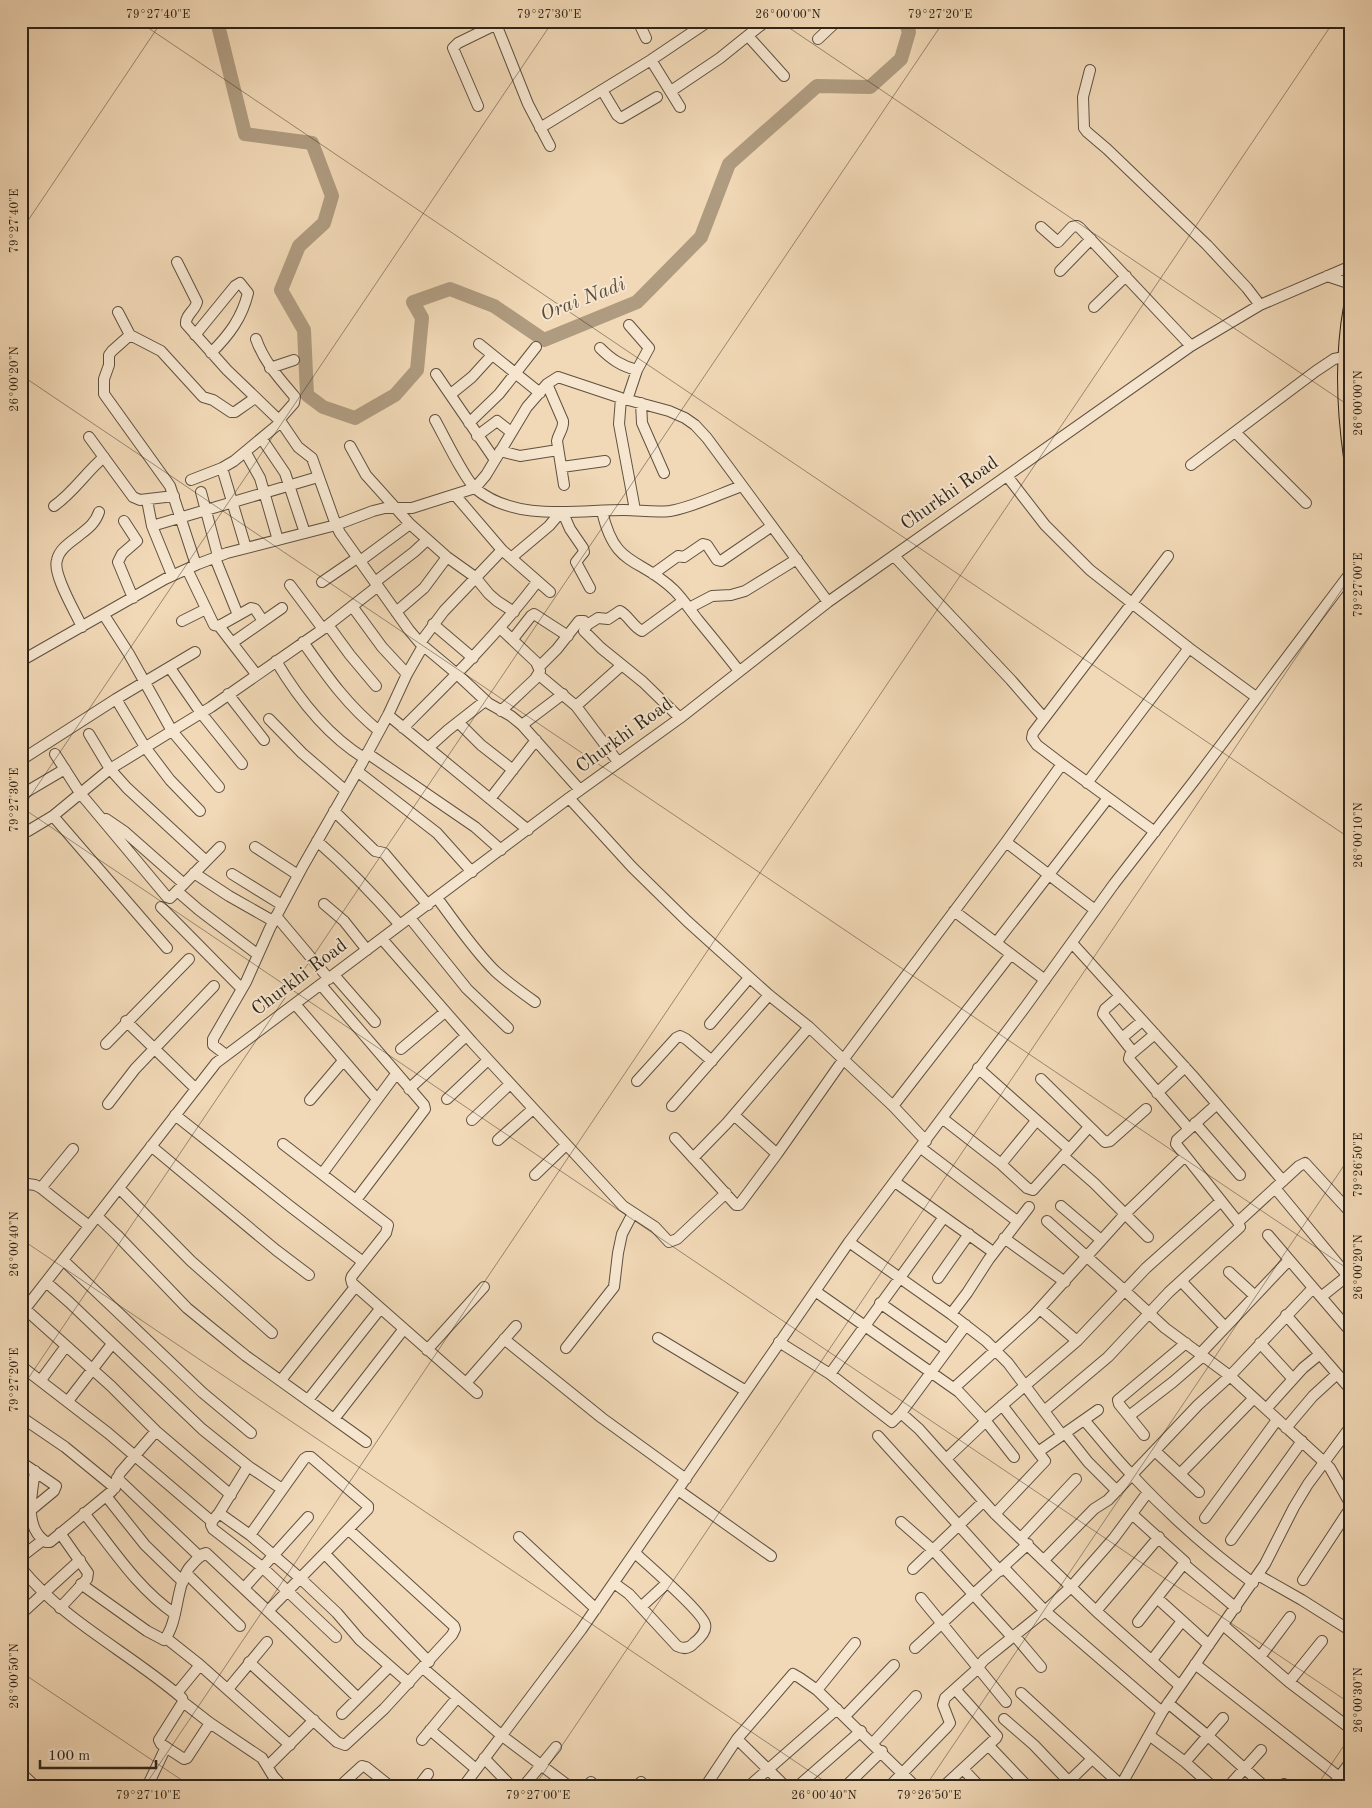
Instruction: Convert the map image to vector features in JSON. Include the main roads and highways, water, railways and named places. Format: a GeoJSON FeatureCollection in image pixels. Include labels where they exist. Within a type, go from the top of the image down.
{"type":"FeatureCollection","features":[{"type":"Feature","properties":{"kind":"main road"},"geometry":{"type":"LineString","coordinates":[[1351,307],[1344,357],[1348,436],[1351,457]]}},
{"type":"Feature","properties":{"kind":"waterway","name":"Orai Nadi"},"geometry":{"type":"LineString","coordinates":[[217,21],[245,134],[312,143],[332,196],[324,223],[299,246],[281,290],[304,330],[307,395],[323,407],[355,418],[395,395],[417,370],[422,318],[413,302],[450,289],[494,306],[544,340],[637,302],[701,237],[729,164],[817,86],[870,87],[901,59],[909,32],[905,21]]}}]}
